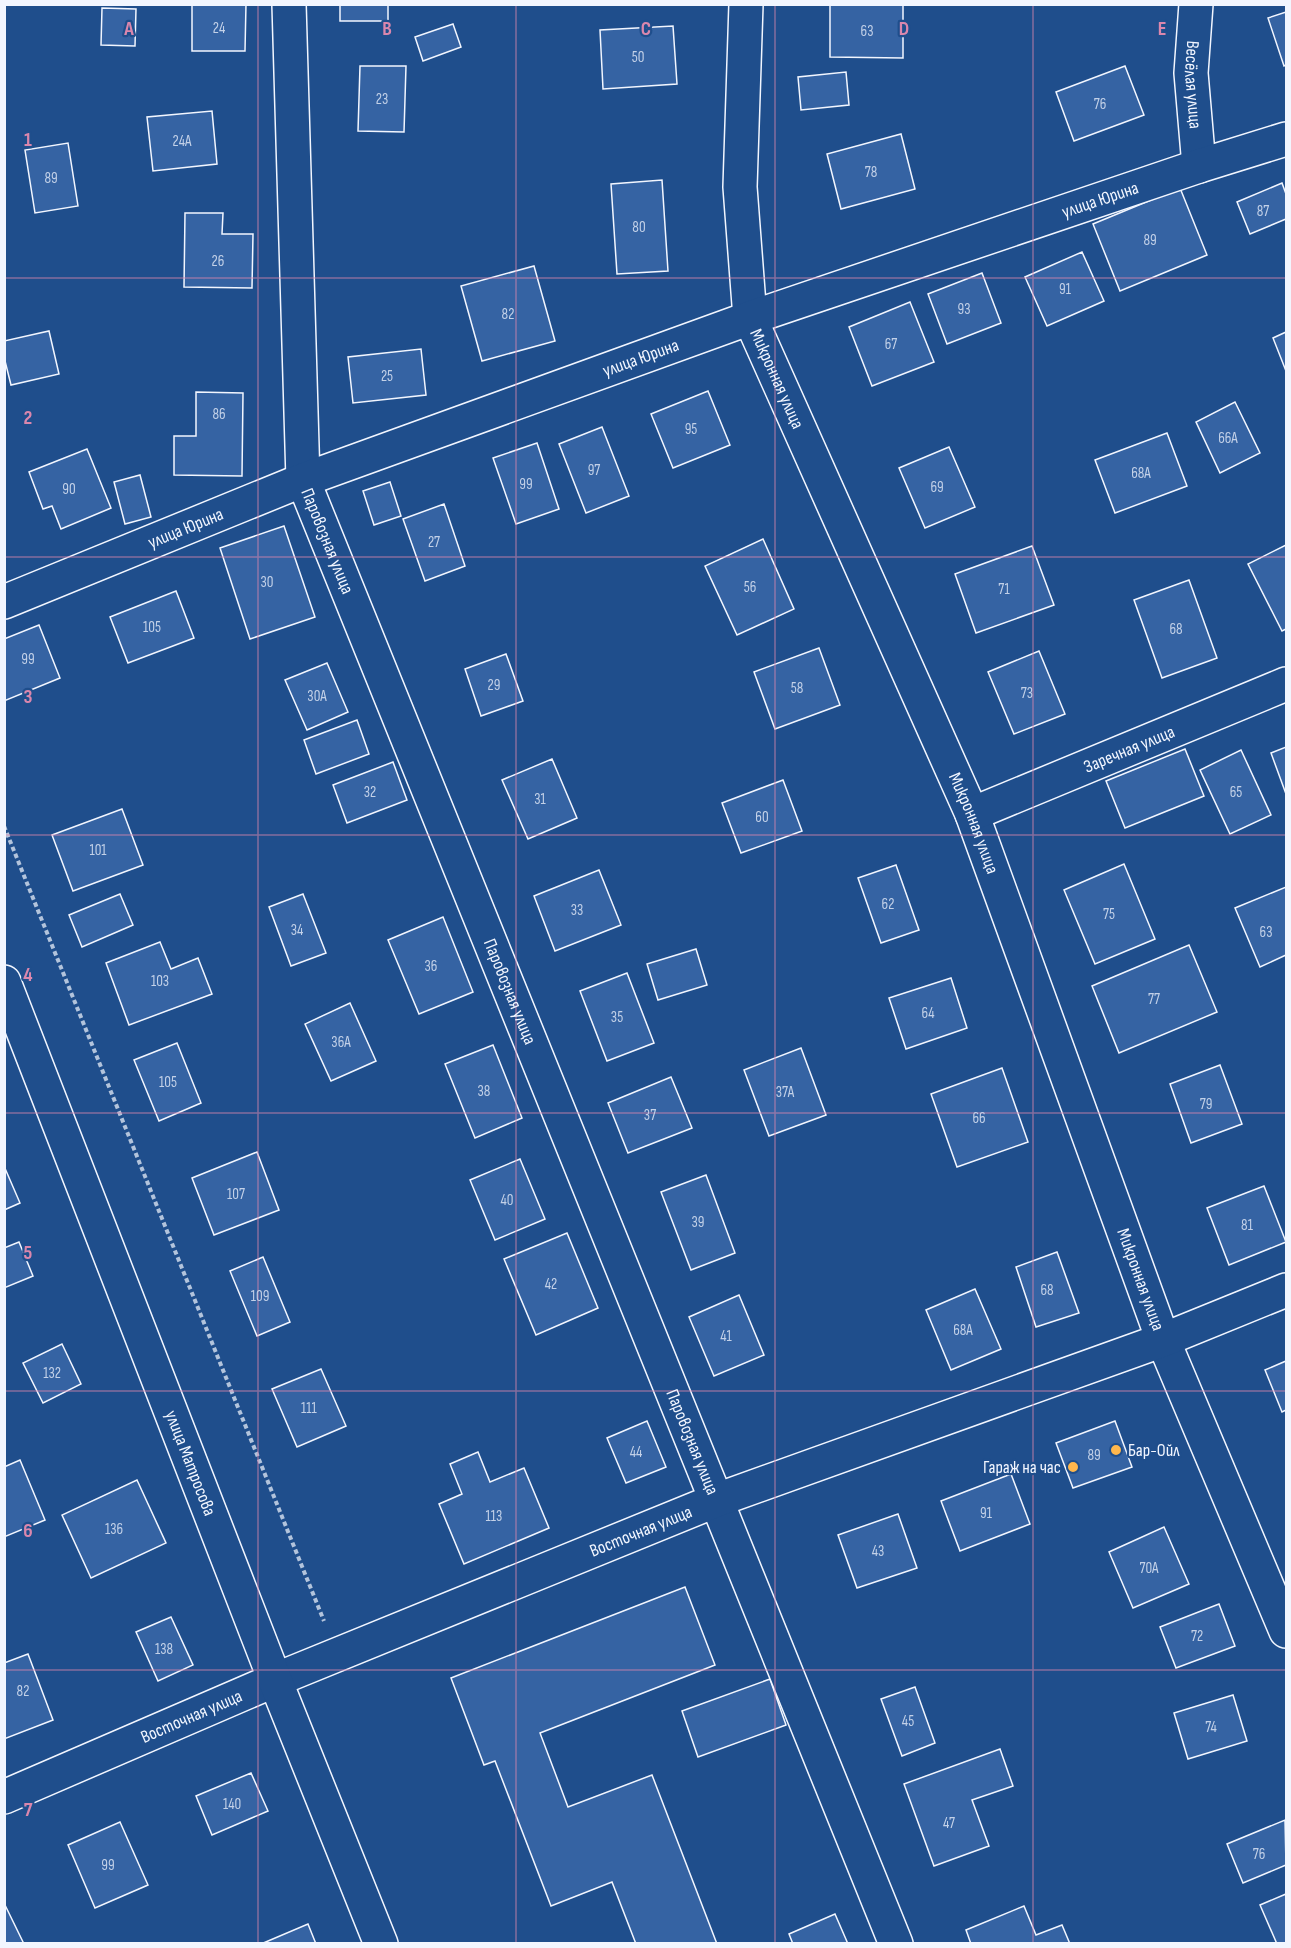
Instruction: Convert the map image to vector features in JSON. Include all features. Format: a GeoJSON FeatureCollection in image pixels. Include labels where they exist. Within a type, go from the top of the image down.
{"type":"FeatureCollection","features":[{"type":"Feature","properties":{"kind":"street","name":"Паровозная улица"},"geometry":{"type":"LineString","coordinates":[[289,4],[303,480],[896,1944]]}},
{"type":"Feature","properties":{"kind":"street","name":"Микронная улица"},"geometry":{"type":"LineString","coordinates":[[746,4],[740,187],[750,318],[972,814],[1163,1340],[1287,1631]]}},
{"type":"Feature","properties":{"kind":"street","name":"Весёлая улица"},"geometry":{"type":"LineString","coordinates":[[1196,4],[1191,73],[1199,166]]}},
{"type":"Feature","properties":{"kind":"street","name":"улица Юрина"},"geometry":{"type":"LineString","coordinates":[[4,602],[303,480],[750,318],[1199,166],[1287,139]]}},
{"type":"Feature","properties":{"kind":"street","name":"Заречная улица"},"geometry":{"type":"LineString","coordinates":[[972,814],[1287,684]]}},
{"type":"Feature","properties":{"kind":"street","name":"улица Матросова"},"geometry":{"type":"LineString","coordinates":[[4,982],[275,1680],[381,1944]]}},
{"type":"Feature","properties":{"kind":"street","name":"Восточная улица"},"geometry":{"type":"LineString","coordinates":[[4,1797],[275,1680],[717,1500],[1163,1340],[1287,1290]]}},
{"type":"Feature","properties":{"kind":"path"},"geometry":{"type":"LineString","coordinates":[[4,826],[324,1621]]}},
{"type":"Feature","properties":{"kind":"building"},"geometry":{"type":"Polygon","coordinates":[[[192,4],[246,4],[245,51],[192,51],[192,4]]]}},
{"type":"Feature","properties":{"kind":"building"},"geometry":{"type":"Polygon","coordinates":[[[340,4],[388,4],[388,21],[340,21],[340,4]]]}},
{"type":"Feature","properties":{"kind":"building"},"geometry":{"type":"Polygon","coordinates":[[[830,4],[903,4],[903,58],[830,57],[830,4]]]}},
{"type":"Feature","properties":{"kind":"building"},"geometry":{"type":"Polygon","coordinates":[[[102,8],[136,9],[135,46],[101,45],[102,8]]]}},
{"type":"Feature","properties":{"kind":"building"},"geometry":{"type":"Polygon","coordinates":[[[1286,12],[1286,65],[1284,66],[1268,18],[1286,12]]]}},
{"type":"Feature","properties":{"kind":"building"},"geometry":{"type":"Polygon","coordinates":[[[453,24],[461,47],[423,61],[415,37],[453,24]]]}},
{"type":"Feature","properties":{"kind":"building"},"geometry":{"type":"Polygon","coordinates":[[[673,26],[677,84],[603,89],[600,30],[673,26]]]}},
{"type":"Feature","properties":{"kind":"building"},"geometry":{"type":"Polygon","coordinates":[[[360,66],[406,66],[404,132],[358,131],[360,66]]]}},
{"type":"Feature","properties":{"kind":"building"},"geometry":{"type":"Polygon","coordinates":[[[1125,66],[1144,115],[1074,141],[1056,92],[1125,66]]]}},
{"type":"Feature","properties":{"kind":"building"},"geometry":{"type":"Polygon","coordinates":[[[846,72],[849,105],[801,110],[798,77],[846,72]]]}},
{"type":"Feature","properties":{"kind":"building"},"geometry":{"type":"Polygon","coordinates":[[[212,111],[217,164],[153,171],[147,117],[212,111]]]}},
{"type":"Feature","properties":{"kind":"building"},"geometry":{"type":"Polygon","coordinates":[[[901,134],[915,189],[841,209],[827,154],[901,134]]]}},
{"type":"Feature","properties":{"kind":"building"},"geometry":{"type":"Polygon","coordinates":[[[68,143],[78,206],[35,213],[25,150],[68,143]]]}},
{"type":"Feature","properties":{"kind":"building"},"geometry":{"type":"Polygon","coordinates":[[[662,180],[668,271],[617,274],[611,184],[662,180]]]}},
{"type":"Feature","properties":{"kind":"building"},"geometry":{"type":"Polygon","coordinates":[[[1282,183],[1286,194],[1286,219],[1250,234],[1237,202],[1282,183]]]}},
{"type":"Feature","properties":{"kind":"building"},"geometry":{"type":"Polygon","coordinates":[[[1180,188],[1207,255],[1120,291],[1093,224],[1180,188]]]}},
{"type":"Feature","properties":{"kind":"building"},"geometry":{"type":"Polygon","coordinates":[[[185,213],[223,213],[222,234],[253,234],[252,288],[184,287],[185,213]]]}},
{"type":"Feature","properties":{"kind":"building"},"geometry":{"type":"Polygon","coordinates":[[[1082,252],[1104,301],[1047,326],[1025,277],[1082,252]]]}},
{"type":"Feature","properties":{"kind":"building"},"geometry":{"type":"Polygon","coordinates":[[[534,266],[555,341],[482,361],[461,286],[534,266]]]}},
{"type":"Feature","properties":{"kind":"building"},"geometry":{"type":"Polygon","coordinates":[[[982,273],[1001,323],[947,344],[928,294],[982,273]]]}},
{"type":"Feature","properties":{"kind":"building"},"geometry":{"type":"Polygon","coordinates":[[[910,302],[934,362],[872,386],[849,327],[910,302]]]}},
{"type":"Feature","properties":{"kind":"building"},"geometry":{"type":"Polygon","coordinates":[[[49,331],[59,374],[11,385],[4,357],[4,341],[49,331]]]}},
{"type":"Feature","properties":{"kind":"building"},"geometry":{"type":"Polygon","coordinates":[[[1286,332],[1286,371],[1273,338],[1286,332]]]}},
{"type":"Feature","properties":{"kind":"building"},"geometry":{"type":"Polygon","coordinates":[[[421,349],[426,395],[353,403],[348,357],[421,349]]]}},
{"type":"Feature","properties":{"kind":"building"},"geometry":{"type":"Polygon","coordinates":[[[708,391],[730,445],[673,468],[651,414],[708,391]]]}},
{"type":"Feature","properties":{"kind":"building"},"geometry":{"type":"Polygon","coordinates":[[[196,392],[243,393],[242,476],[174,475],[174,436],[196,436],[196,392]]]}},
{"type":"Feature","properties":{"kind":"building"},"geometry":{"type":"Polygon","coordinates":[[[1235,402],[1260,453],[1220,473],[1196,422],[1235,402]]]}},
{"type":"Feature","properties":{"kind":"building"},"geometry":{"type":"Polygon","coordinates":[[[602,427],[629,496],[586,513],[559,444],[602,427]]]}},
{"type":"Feature","properties":{"kind":"building"},"geometry":{"type":"Polygon","coordinates":[[[1167,433],[1187,486],[1115,513],[1095,460],[1167,433]]]}},
{"type":"Feature","properties":{"kind":"building"},"geometry":{"type":"Polygon","coordinates":[[[537,443],[559,509],[516,524],[493,458],[537,443]]]}},
{"type":"Feature","properties":{"kind":"building"},"geometry":{"type":"Polygon","coordinates":[[[949,447],[975,507],[925,528],[899,468],[949,447]]]}},
{"type":"Feature","properties":{"kind":"building"},"geometry":{"type":"Polygon","coordinates":[[[87,449],[111,508],[61,529],[52,506],[43,509],[29,472],[87,449]]]}},
{"type":"Feature","properties":{"kind":"building"},"geometry":{"type":"Polygon","coordinates":[[[140,475],[151,517],[125,524],[114,482],[140,475]]]}},
{"type":"Feature","properties":{"kind":"building"},"geometry":{"type":"Polygon","coordinates":[[[390,482],[401,516],[374,525],[363,491],[390,482]]]}},
{"type":"Feature","properties":{"kind":"building"},"geometry":{"type":"Polygon","coordinates":[[[444,504],[465,566],[425,581],[403,519],[444,504]]]}},
{"type":"Feature","properties":{"kind":"building"},"geometry":{"type":"Polygon","coordinates":[[[284,526],[315,617],[250,639],[220,548],[284,526]]]}},
{"type":"Feature","properties":{"kind":"building"},"geometry":{"type":"Polygon","coordinates":[[[763,539],[794,609],[737,635],[705,566],[763,539]]]}},
{"type":"Feature","properties":{"kind":"building"},"geometry":{"type":"Polygon","coordinates":[[[1286,545],[1286,629],[1282,631],[1248,564],[1286,545]]]}},
{"type":"Feature","properties":{"kind":"building"},"geometry":{"type":"Polygon","coordinates":[[[1032,546],[1054,605],[976,633],[955,574],[1032,546]]]}},
{"type":"Feature","properties":{"kind":"building"},"geometry":{"type":"Polygon","coordinates":[[[1189,580],[1217,658],[1162,678],[1134,600],[1189,580]]]}},
{"type":"Feature","properties":{"kind":"building"},"geometry":{"type":"Polygon","coordinates":[[[176,591],[194,638],[128,663],[110,617],[176,591]]]}},
{"type":"Feature","properties":{"kind":"building"},"geometry":{"type":"Polygon","coordinates":[[[39,625],[60,678],[4,701],[4,639],[39,625]]]}},
{"type":"Feature","properties":{"kind":"building"},"geometry":{"type":"Polygon","coordinates":[[[819,648],[840,705],[775,729],[754,672],[819,648]]]}},
{"type":"Feature","properties":{"kind":"building"},"geometry":{"type":"Polygon","coordinates":[[[1039,651],[1065,714],[1014,734],[988,672],[1039,651]]]}},
{"type":"Feature","properties":{"kind":"building"},"geometry":{"type":"Polygon","coordinates":[[[506,654],[523,701],[481,716],[465,669],[506,654]]]}},
{"type":"Feature","properties":{"kind":"building"},"geometry":{"type":"Polygon","coordinates":[[[327,663],[348,712],[307,730],[285,680],[327,663]]]}},
{"type":"Feature","properties":{"kind":"building"},"geometry":{"type":"Polygon","coordinates":[[[357,720],[369,754],[316,774],[304,740],[357,720]]]}},
{"type":"Feature","properties":{"kind":"building"},"geometry":{"type":"Polygon","coordinates":[[[1286,747],[1286,794],[1271,753],[1286,747]]]}},
{"type":"Feature","properties":{"kind":"building"},"geometry":{"type":"Polygon","coordinates":[[[1185,749],[1204,796],[1125,828],[1106,781],[1185,749]]]}},
{"type":"Feature","properties":{"kind":"building"},"geometry":{"type":"Polygon","coordinates":[[[1241,750],[1271,815],[1230,834],[1200,770],[1241,750]]]}},
{"type":"Feature","properties":{"kind":"building"},"geometry":{"type":"Polygon","coordinates":[[[552,759],[577,818],[528,839],[502,780],[552,759]]]}},
{"type":"Feature","properties":{"kind":"building"},"geometry":{"type":"Polygon","coordinates":[[[393,762],[407,800],[347,823],[333,785],[393,762]]]}},
{"type":"Feature","properties":{"kind":"building"},"geometry":{"type":"Polygon","coordinates":[[[783,780],[802,831],[741,853],[722,803],[783,780]]]}},
{"type":"Feature","properties":{"kind":"building"},"geometry":{"type":"Polygon","coordinates":[[[122,809],[143,865],[73,891],[52,835],[122,809]]]}},
{"type":"Feature","properties":{"kind":"building"},"geometry":{"type":"Polygon","coordinates":[[[1124,864],[1155,939],[1095,964],[1064,890],[1124,864]]]}},
{"type":"Feature","properties":{"kind":"building"},"geometry":{"type":"Polygon","coordinates":[[[896,865],[919,930],[881,943],[858,878],[896,865]]]}},
{"type":"Feature","properties":{"kind":"building"},"geometry":{"type":"Polygon","coordinates":[[[599,870],[621,925],[555,951],[534,896],[599,870]]]}},
{"type":"Feature","properties":{"kind":"building"},"geometry":{"type":"Polygon","coordinates":[[[1286,887],[1286,955],[1260,967],[1235,908],[1286,887]]]}},
{"type":"Feature","properties":{"kind":"building"},"geometry":{"type":"Polygon","coordinates":[[[120,894],[133,925],[82,947],[69,915],[120,894]]]}},
{"type":"Feature","properties":{"kind":"building"},"geometry":{"type":"Polygon","coordinates":[[[303,894],[326,953],[291,966],[269,907],[303,894]]]}},
{"type":"Feature","properties":{"kind":"building"},"geometry":{"type":"Polygon","coordinates":[[[443,917],[473,992],[419,1014],[388,940],[443,917]]]}},
{"type":"Feature","properties":{"kind":"building"},"geometry":{"type":"Polygon","coordinates":[[[160,942],[171,969],[198,958],[212,994],[129,1025],[106,963],[160,942]]]}},
{"type":"Feature","properties":{"kind":"building"},"geometry":{"type":"Polygon","coordinates":[[[1189,945],[1217,1012],[1119,1053],[1092,986],[1189,945]]]}},
{"type":"Feature","properties":{"kind":"building"},"geometry":{"type":"Polygon","coordinates":[[[696,949],[707,985],[658,1000],[647,964],[696,949]]]}},
{"type":"Feature","properties":{"kind":"building"},"geometry":{"type":"Polygon","coordinates":[[[627,973],[654,1043],[607,1061],[580,991],[627,973]]]}},
{"type":"Feature","properties":{"kind":"building"},"geometry":{"type":"Polygon","coordinates":[[[951,978],[967,1028],[906,1049],[889,998],[951,978]]]}},
{"type":"Feature","properties":{"kind":"building"},"geometry":{"type":"Polygon","coordinates":[[[350,1003],[376,1061],[331,1081],[305,1024],[350,1003]]]}},
{"type":"Feature","properties":{"kind":"building"},"geometry":{"type":"Polygon","coordinates":[[[177,1043],[201,1103],[159,1121],[134,1060],[177,1043]]]}},
{"type":"Feature","properties":{"kind":"building"},"geometry":{"type":"Polygon","coordinates":[[[493,1045],[522,1118],[475,1138],[445,1064],[493,1045]]]}},
{"type":"Feature","properties":{"kind":"building"},"geometry":{"type":"Polygon","coordinates":[[[801,1048],[826,1115],[769,1136],[744,1070],[801,1048]]]}},
{"type":"Feature","properties":{"kind":"building"},"geometry":{"type":"Polygon","coordinates":[[[1220,1065],[1242,1124],[1191,1143],[1170,1084],[1220,1065]]]}},
{"type":"Feature","properties":{"kind":"building"},"geometry":{"type":"Polygon","coordinates":[[[1002,1068],[1028,1142],[957,1167],[931,1094],[1002,1068]]]}},
{"type":"Feature","properties":{"kind":"building"},"geometry":{"type":"Polygon","coordinates":[[[671,1077],[692,1128],[628,1153],[608,1103],[671,1077]]]}},
{"type":"Feature","properties":{"kind":"building"},"geometry":{"type":"Polygon","coordinates":[[[257,1152],[279,1210],[214,1235],[192,1178],[257,1152]]]}},
{"type":"Feature","properties":{"kind":"building"},"geometry":{"type":"Polygon","coordinates":[[[520,1159],[545,1219],[495,1240],[470,1180],[520,1159]]]}},
{"type":"Feature","properties":{"kind":"building"},"geometry":{"type":"Polygon","coordinates":[[[4,1166],[20,1203],[4,1210],[4,1166]]]}},
{"type":"Feature","properties":{"kind":"building"},"geometry":{"type":"Polygon","coordinates":[[[706,1175],[735,1253],[691,1270],[661,1192],[706,1175]]]}},
{"type":"Feature","properties":{"kind":"building"},"geometry":{"type":"Polygon","coordinates":[[[1264,1186],[1286,1242],[1229,1265],[1207,1208],[1264,1186]]]}},
{"type":"Feature","properties":{"kind":"building"},"geometry":{"type":"Polygon","coordinates":[[[567,1233],[598,1308],[536,1335],[504,1259],[567,1233]]]}},
{"type":"Feature","properties":{"kind":"building"},"geometry":{"type":"Polygon","coordinates":[[[19,1242],[33,1276],[4,1288],[4,1248],[19,1242]]]}},
{"type":"Feature","properties":{"kind":"building"},"geometry":{"type":"Polygon","coordinates":[[[1057,1252],[1079,1313],[1036,1327],[1016,1267],[1057,1252]]]}},
{"type":"Feature","properties":{"kind":"building"},"geometry":{"type":"Polygon","coordinates":[[[263,1257],[290,1322],[257,1336],[230,1271],[263,1257]]]}},
{"type":"Feature","properties":{"kind":"building"},"geometry":{"type":"Polygon","coordinates":[[[975,1289],[1001,1349],[951,1370],[926,1310],[975,1289]]]}},
{"type":"Feature","properties":{"kind":"building"},"geometry":{"type":"Polygon","coordinates":[[[739,1295],[764,1355],[714,1376],[689,1317],[739,1295]]]}},
{"type":"Feature","properties":{"kind":"building"},"geometry":{"type":"Polygon","coordinates":[[[62,1344],[81,1384],[43,1403],[23,1363],[62,1344]]]}},
{"type":"Feature","properties":{"kind":"building"},"geometry":{"type":"Polygon","coordinates":[[[1286,1361],[1286,1410],[1282,1412],[1265,1370],[1286,1361]]]}},
{"type":"Feature","properties":{"kind":"building"},"geometry":{"type":"Polygon","coordinates":[[[321,1369],[346,1426],[297,1447],[272,1389],[321,1369]]]}},
{"type":"Feature","properties":{"kind":"building"},"geometry":{"type":"Polygon","coordinates":[[[647,1421],[666,1467],[626,1483],[607,1438],[647,1421]]]}},
{"type":"Feature","properties":{"kind":"building"},"geometry":{"type":"Polygon","coordinates":[[[1115,1421],[1132,1467],[1073,1488],[1056,1443],[1115,1421]]]}},
{"type":"Feature","properties":{"kind":"building"},"geometry":{"type":"Polygon","coordinates":[[[478,1452],[490,1482],[524,1468],[549,1528],[464,1564],[439,1504],[462,1494],[450,1464],[478,1452]]]}},
{"type":"Feature","properties":{"kind":"building"},"geometry":{"type":"Polygon","coordinates":[[[20,1460],[45,1520],[4,1537],[4,1467],[20,1460]]]}},
{"type":"Feature","properties":{"kind":"building"},"geometry":{"type":"Polygon","coordinates":[[[1011,1474],[1030,1524],[960,1551],[941,1501],[1011,1474]]]}},
{"type":"Feature","properties":{"kind":"building"},"geometry":{"type":"Polygon","coordinates":[[[137,1480],[166,1543],[91,1578],[62,1515],[137,1480]]]}},
{"type":"Feature","properties":{"kind":"building"},"geometry":{"type":"Polygon","coordinates":[[[898,1514],[917,1568],[857,1588],[838,1535],[898,1514]]]}},
{"type":"Feature","properties":{"kind":"building"},"geometry":{"type":"Polygon","coordinates":[[[1164,1527],[1189,1584],[1133,1608],[1109,1552],[1164,1527]]]}},
{"type":"Feature","properties":{"kind":"building"},"geometry":{"type":"Polygon","coordinates":[[[685,1587],[715,1665],[540,1733],[568,1807],[652,1775],[717,1944],[636,1944],[612,1882],[551,1906],[495,1761],[484,1765],[451,1678],[685,1587]]]}},
{"type":"Feature","properties":{"kind":"building"},"geometry":{"type":"Polygon","coordinates":[[[1219,1604],[1235,1646],[1176,1668],[1160,1627],[1219,1604]]]}},
{"type":"Feature","properties":{"kind":"building"},"geometry":{"type":"Polygon","coordinates":[[[171,1617],[193,1665],[158,1681],[136,1632],[171,1617]]]}},
{"type":"Feature","properties":{"kind":"building"},"geometry":{"type":"Polygon","coordinates":[[[28,1654],[53,1720],[4,1739],[4,1663],[28,1654]]]}},
{"type":"Feature","properties":{"kind":"building"},"geometry":{"type":"Polygon","coordinates":[[[770,1679],[786,1725],[698,1757],[682,1711],[770,1679]]]}},
{"type":"Feature","properties":{"kind":"building"},"geometry":{"type":"Polygon","coordinates":[[[915,1687],[935,1743],[902,1756],[881,1699],[915,1687]]]}},
{"type":"Feature","properties":{"kind":"building"},"geometry":{"type":"Polygon","coordinates":[[[1233,1695],[1247,1741],[1188,1759],[1174,1713],[1233,1695]]]}},
{"type":"Feature","properties":{"kind":"building"},"geometry":{"type":"Polygon","coordinates":[[[1000,1749],[1013,1786],[972,1800],[989,1846],[934,1866],[904,1784],[1000,1749]]]}},
{"type":"Feature","properties":{"kind":"building"},"geometry":{"type":"Polygon","coordinates":[[[251,1773],[268,1811],[212,1835],[196,1796],[251,1773]]]}},
{"type":"Feature","properties":{"kind":"building"},"geometry":{"type":"Polygon","coordinates":[[[1285,1820],[1286,1865],[1243,1883],[1227,1844],[1285,1820]]]}},
{"type":"Feature","properties":{"kind":"building"},"geometry":{"type":"Polygon","coordinates":[[[120,1822],[148,1885],[95,1908],[68,1845],[120,1822]]]}},
{"type":"Feature","properties":{"kind":"building"},"geometry":{"type":"Polygon","coordinates":[[[1286,1894],[1286,1944],[1277,1944],[1260,1905],[1286,1894]]]}},
{"type":"Feature","properties":{"kind":"building"},"geometry":{"type":"Polygon","coordinates":[[[4,1903],[24,1944],[4,1944],[4,1903]]]}},
{"type":"Feature","properties":{"kind":"building"},"geometry":{"type":"Polygon","coordinates":[[[1024,1906],[1036,1935],[1062,1925],[1070,1944],[971,1944],[966,1930],[1024,1906]]]}},
{"type":"Feature","properties":{"kind":"building"},"geometry":{"type":"Polygon","coordinates":[[[835,1914],[848,1944],[793,1944],[789,1934],[835,1914]]]}},
{"type":"Feature","properties":{"kind":"building"},"geometry":{"type":"Polygon","coordinates":[[[308,1924],[316,1944],[261,1944],[308,1924]]]}},
{"type":"Feature","properties":{"kind":"place","name":"Бар-Ойл"},"geometry":{"type":"Point","coordinates":[1116,1450]}},
{"type":"Feature","properties":{"kind":"place","name":"Гараж на час"},"geometry":{"type":"Point","coordinates":[1073,1467]}}]}
